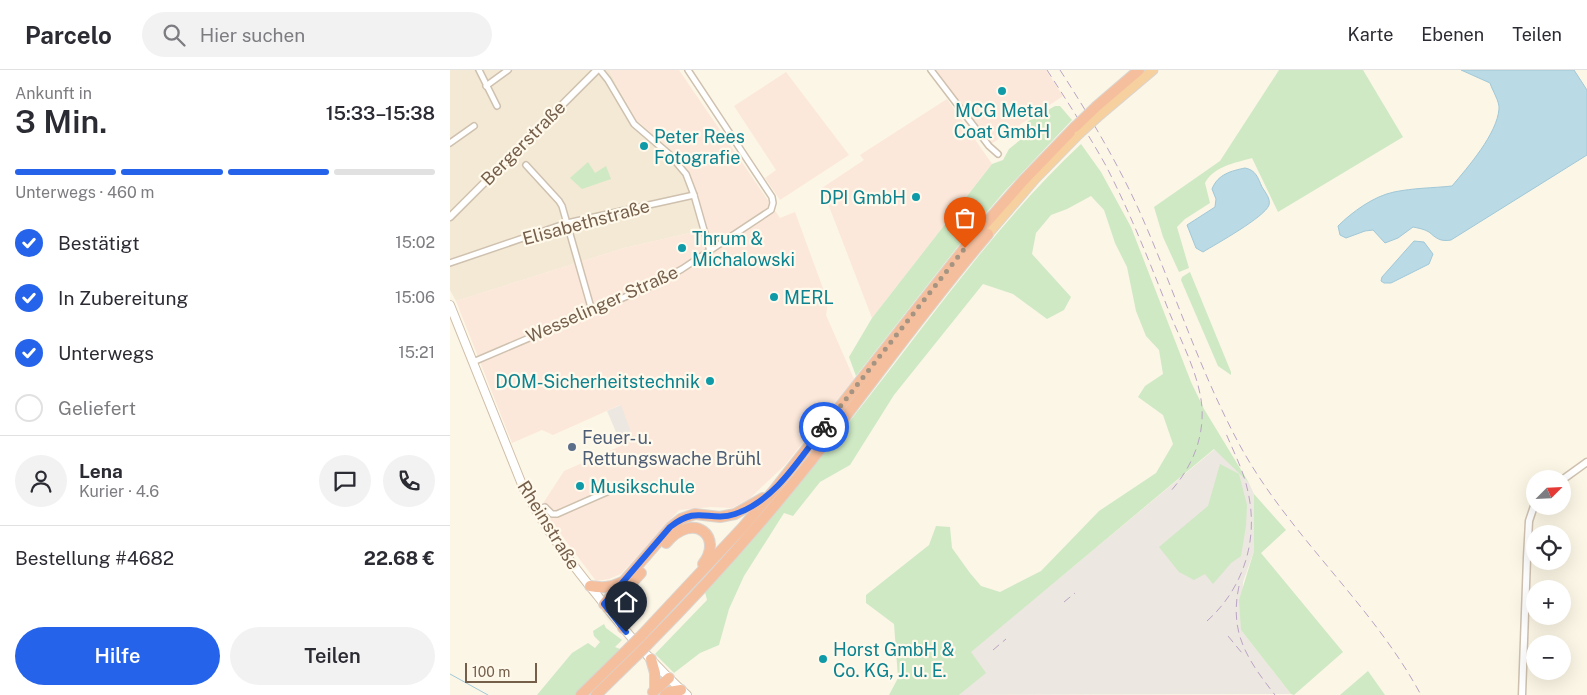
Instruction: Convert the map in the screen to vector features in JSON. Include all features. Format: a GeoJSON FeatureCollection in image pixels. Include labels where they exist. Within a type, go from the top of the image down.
{"type":"FeatureCollection","features":[{"type":"Feature","properties":{"kind":"highway"},"geometry":{"type":"LineString","coordinates":[[677,598],[775,488],[971,240],[1022,181],[1077,131],[1139,70]]}},
{"type":"Feature","properties":{"kind":"highway"},"geometry":{"type":"LineString","coordinates":[[1099,110],[1152,70]]}},
{"type":"Feature","properties":{"kind":"highway"},"geometry":{"type":"LineString","coordinates":[[581,695],[633,652],[731,556],[810,462],[944,288],[1077,131]]}},
{"type":"Feature","properties":{"kind":"highway"},"geometry":{"type":"LineString","coordinates":[[606,607],[670,527],[681,519],[695,514],[720,516],[735,514],[755,504],[775,488]]}},
{"type":"Feature","properties":{"kind":"highway"},"geometry":{"type":"LineString","coordinates":[[606,607],[619,598],[674,534],[694,526],[703,530],[708,536],[710,546],[708,558],[644,641]]}},
{"type":"Feature","properties":{"kind":"highway"},"geometry":{"type":"LineString","coordinates":[[590,586],[611,587],[625,581]]}},
{"type":"Feature","properties":{"kind":"highway"},"geometry":{"type":"LineString","coordinates":[[619,598],[623,628]]}},
{"type":"Feature","properties":{"kind":"highway"},"geometry":{"type":"LineString","coordinates":[[600,692],[633,652]]}},
{"type":"Feature","properties":{"kind":"highway"},"geometry":{"type":"LineString","coordinates":[[650,659],[655,673],[658,694]]}},
{"type":"Feature","properties":{"kind":"highway"},"geometry":{"type":"LineString","coordinates":[[658,694],[671,679]]}},
{"type":"Feature","properties":{"kind":"highway"},"geometry":{"type":"LineString","coordinates":[[658,694],[684,692]]}},
{"type":"Feature","properties":{"kind":"main road","name":"Rheinstraße"},"geometry":{"type":"LineString","coordinates":[[450,305],[523,487],[535,510],[556,542],[623,628],[650,659],[684,692]]}},
{"type":"Feature","properties":{"kind":"street"},"geometry":{"type":"LineString","coordinates":[[479,70],[497,106]]}},
{"type":"Feature","properties":{"kind":"street"},"geometry":{"type":"LineString","coordinates":[[486,86],[508,70]]}},
{"type":"Feature","properties":{"kind":"street"},"geometry":{"type":"LineString","coordinates":[[599,70],[608,80],[634,124],[669,154],[686,174],[710,251]]}},
{"type":"Feature","properties":{"kind":"street","name":"Bergerstraße"},"geometry":{"type":"LineString","coordinates":[[450,217],[599,70]]}},
{"type":"Feature","properties":{"kind":"street","name":"Wesselinger Straße"},"geometry":{"type":"LineString","coordinates":[[473,362],[653,285],[682,269],[771,210],[772,197],[688,70]]}},
{"type":"Feature","properties":{"kind":"street"},"geometry":{"type":"LineString","coordinates":[[931,70],[984,141],[998,154]]}},
{"type":"Feature","properties":{"kind":"street"},"geometry":{"type":"LineString","coordinates":[[450,143],[474,126]]}},
{"type":"Feature","properties":{"kind":"street"},"geometry":{"type":"LineString","coordinates":[[526,165],[559,201],[592,311]]}},
{"type":"Feature","properties":{"kind":"street","name":"Elisabethstraße"},"geometry":{"type":"LineString","coordinates":[[450,262],[567,223],[694,195]]}},
{"type":"Feature","properties":{"kind":"street"},"geometry":{"type":"LineString","coordinates":[[1571,474],[1587,462]]}},
{"type":"Feature","properties":{"kind":"street"},"geometry":{"type":"LineString","coordinates":[[535,510],[545,507],[552,514],[557,514],[616,488]]}},
{"type":"Feature","properties":{"kind":"street"},"geometry":{"type":"LineString","coordinates":[[1522,695],[1526,558],[1531,515]]}},
{"type":"Feature","properties":{"kind":"shaded area"},"geometry":{"type":"Polygon","coordinates":[[[450,70],[609,70],[636,120],[673,151],[688,170],[707,229],[624,248],[456,301],[450,290],[450,70]]]}},
{"type":"Feature","properties":{"kind":"shaded area"},"geometry":{"type":"Polygon","coordinates":[[[609,70],[679,70],[780,218],[795,212],[828,302],[826,315],[854,379],[785,465],[749,499],[732,508],[711,507],[679,510],[621,574],[609,579],[596,581],[551,521],[542,505],[564,471],[634,440],[620,405],[553,435],[542,430],[512,443],[456,301],[624,248],[707,229],[688,170],[673,151],[636,120],[609,70]]]}},
{"type":"Feature","properties":{"kind":"shaded area"},"geometry":{"type":"Polygon","coordinates":[[[936,70],[1046,70],[1063,96],[991,144],[988,143],[936,70]]]}},
{"type":"Feature","properties":{"kind":"shaded area"},"geometry":{"type":"Polygon","coordinates":[[[786,72],[849,155],[780,200],[765,178],[776,170],[734,106],[786,72]]]}},
{"type":"Feature","properties":{"kind":"shaded area"},"geometry":{"type":"Polygon","coordinates":[[[947,99],[992,164],[872,318],[822,188],[864,160],[860,155],[947,99]]]}},
{"type":"Feature","properties":{"kind":"shaded area"},"geometry":{"type":"Polygon","coordinates":[[[621,405],[634,440],[622,446],[607,411],[621,405]]]}},
{"type":"Feature","properties":{"kind":"shaded area"},"geometry":{"type":"Polygon","coordinates":[[[1215,449],[1249,483],[1254,494],[1254,551],[1243,582],[1241,630],[1291,694],[959,695],[985,673],[970,652],[1215,449]]]}},
{"type":"Feature","properties":{"kind":"green space"},"geometry":{"type":"Polygon","coordinates":[[[1279,70],[1363,70],[1403,137],[1278,212],[1252,158],[1219,169],[1205,183],[1210,203],[1185,219],[1177,227],[1189,268],[1179,272],[1163,237],[1154,207],[1220,161],[1279,70]]]}},
{"type":"Feature","properties":{"kind":"green space"},"geometry":{"type":"Polygon","coordinates":[[[1055,106],[1060,106],[1072,120],[1004,192],[959,245],[856,376],[849,357],[872,318],[992,164],[1003,160],[1009,149],[1031,131],[1025,123],[1055,106]]]}},
{"type":"Feature","properties":{"kind":"green space"},"geometry":{"type":"Polygon","coordinates":[[[1081,144],[1101,172],[1131,227],[1191,382],[1204,409],[1249,483],[1214,449],[971,652],[986,673],[959,695],[889,695],[898,678],[894,624],[866,603],[866,595],[929,545],[936,526],[950,527],[952,548],[981,586],[1000,592],[1041,571],[1099,511],[1156,473],[1173,444],[1163,415],[1138,397],[1145,386],[1163,374],[1159,350],[1146,336],[1136,311],[1127,267],[1115,243],[1104,210],[1091,196],[1051,215],[1036,233],[1032,254],[1071,297],[1064,310],[1047,319],[1013,294],[983,284],[894,395],[850,465],[820,482],[793,516],[784,513],[744,576],[729,609],[719,645],[700,653],[674,673],[655,654],[707,600],[705,592],[828,448],[996,235],[1051,173],[1081,144]]]}},
{"type":"Feature","properties":{"kind":"green space"},"geometry":{"type":"Polygon","coordinates":[[[588,162],[595,173],[606,166],[611,179],[582,189],[570,178],[588,162]]]}},
{"type":"Feature","properties":{"kind":"green space"},"geometry":{"type":"Polygon","coordinates":[[[1190,272],[1231,375],[1218,366],[1181,280],[1182,277],[1190,272]]]}},
{"type":"Feature","properties":{"kind":"green space"},"geometry":{"type":"Polygon","coordinates":[[[1220,464],[1239,474],[1247,505],[1246,526],[1241,556],[1231,563],[1213,584],[1205,574],[1194,580],[1179,572],[1159,547],[1208,506],[1220,464]]]}},
{"type":"Feature","properties":{"kind":"green space"},"geometry":{"type":"Polygon","coordinates":[[[1254,494],[1286,530],[1261,553],[1343,652],[1294,695],[1291,694],[1241,630],[1239,600],[1254,551],[1254,494]]]}},
{"type":"Feature","properties":{"kind":"green space"},"geometry":{"type":"Polygon","coordinates":[[[604,624],[606,628],[622,640],[615,647],[620,649],[575,695],[537,695],[572,653],[588,643],[595,648],[600,642],[594,636],[593,631],[604,624]]]}},
{"type":"Feature","properties":{"kind":"green space"},"geometry":{"type":"Polygon","coordinates":[[[1368,671],[1385,695],[1340,695],[1368,671]]]}},
{"type":"Feature","properties":{"kind":"water"},"geometry":{"type":"Polygon","coordinates":[[[1461,70],[1574,70],[1587,90],[1587,155],[1451,240],[1441,240],[1427,231],[1413,227],[1398,238],[1385,243],[1373,230],[1346,238],[1340,235],[1338,226],[1350,215],[1371,201],[1386,194],[1401,191],[1452,186],[1473,160],[1493,129],[1499,106],[1490,83],[1461,70]]]}},
{"type":"Feature","properties":{"kind":"water"},"geometry":{"type":"Polygon","coordinates":[[[1245,168],[1256,175],[1268,198],[1269,205],[1266,210],[1250,223],[1203,252],[1196,248],[1187,225],[1215,207],[1216,199],[1212,189],[1221,177],[1230,172],[1245,168]]]}},
{"type":"Feature","properties":{"kind":"water"},"geometry":{"type":"Polygon","coordinates":[[[1414,241],[1424,242],[1433,254],[1429,264],[1391,283],[1381,281],[1382,277],[1414,241]]]}},
{"type":"Feature","properties":{"kind":"waterway"},"geometry":{"type":"LineString","coordinates":[[450,674],[488,695]]}},
{"type":"Feature","properties":{"kind":"railway"},"geometry":{"type":"LineString","coordinates":[[1047,70],[1091,140],[1114,182],[1147,257],[1197,383],[1202,407],[1201,431],[1190,464],[1169,493]]}},
{"type":"Feature","properties":{"kind":"railway"},"geometry":{"type":"LineString","coordinates":[[1060,70],[1102,138],[1130,190],[1200,361],[1243,451],[1285,514],[1380,632],[1402,663],[1421,695]]}},
{"type":"Feature","properties":{"kind":"railway"},"geometry":{"type":"LineString","coordinates":[[1207,621],[1220,608],[1239,579],[1245,562],[1251,528],[1251,510],[1246,484],[1225,431]]}},
{"type":"Feature","properties":{"kind":"railway"},"geometry":{"type":"LineString","coordinates":[[1239,586],[1236,618],[1243,645],[1256,669],[1275,695]]}},
{"type":"Feature","properties":{"kind":"railway"},"geometry":{"type":"LineString","coordinates":[[1064,602],[1075,593]]}},
{"type":"Feature","properties":{"kind":"railway"},"geometry":{"type":"LineString","coordinates":[[1228,636],[1242,653]]}},
{"type":"Feature","properties":{"kind":"railway"},"geometry":{"type":"LineString","coordinates":[[993,650],[1006,639]]}},
{"type":"Feature","properties":{"kind":"way so far"},"geometry":{"type":"LineString","coordinates":[[824,427],[965,248]]}},
{"type":"Feature","properties":{"kind":"place","name":"MCG Metal Coat GmbH"},"geometry":{"type":"Point","coordinates":[1002,91]}},
{"type":"Feature","properties":{"kind":"place","name":"Peter Rees Fotografie"},"geometry":{"type":"Point","coordinates":[644,146]}},
{"type":"Feature","properties":{"kind":"place","name":"DPI GmbH"},"geometry":{"type":"Point","coordinates":[916,197]}},
{"type":"Feature","properties":{"kind":"place","name":"Thrum & Michalowski"},"geometry":{"type":"Point","coordinates":[682,248]}},
{"type":"Feature","properties":{"kind":"place","name":"MERL"},"geometry":{"type":"Point","coordinates":[774,297]}},
{"type":"Feature","properties":{"kind":"place","name":"DOM-Sicherheitstechnik"},"geometry":{"type":"Point","coordinates":[710,381]}},
{"type":"Feature","properties":{"kind":"place","name":"Feuer- u. Rettungswache Brühl"},"geometry":{"type":"Point","coordinates":[572,447]}},
{"type":"Feature","properties":{"kind":"place","name":"Musikschule"},"geometry":{"type":"Point","coordinates":[580,486]}},
{"type":"Feature","properties":{"kind":"place","name":"Horst GmbH & Co. KG, J. u. E."},"geometry":{"type":"Point","coordinates":[823,659]}},
{"type":"Feature","properties":{"kind":"route"},"geometry":{"type":"LineString","coordinates":[[626,632],[604,604],[670,527],[681,519],[695,514],[720,516],[735,514],[755,504],[775,488],[824,427]]}}]}
